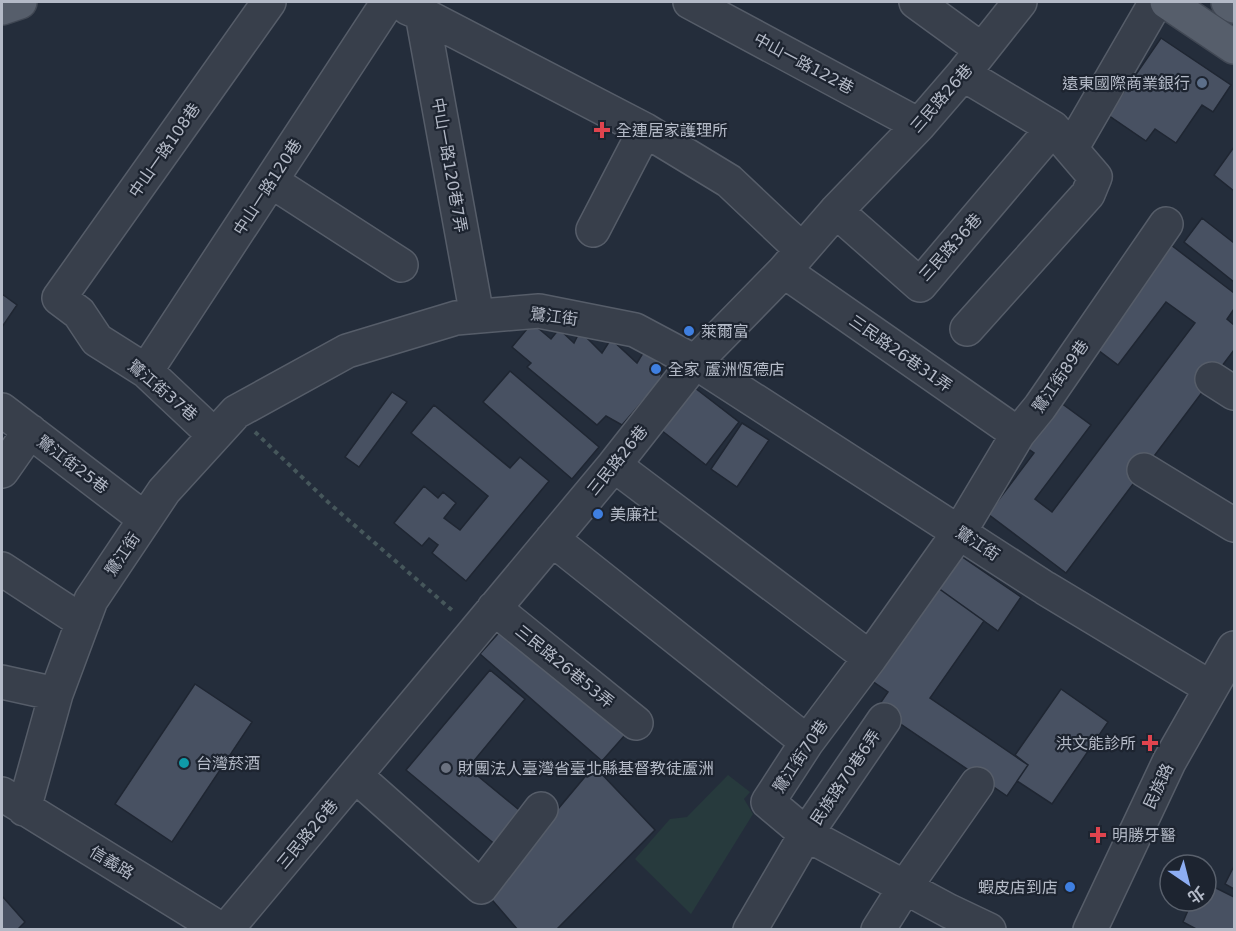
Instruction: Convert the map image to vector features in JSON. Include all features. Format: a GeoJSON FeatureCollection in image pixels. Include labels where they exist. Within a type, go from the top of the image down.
{"type":"FeatureCollection","features":[{"type":"Feature","properties":{"kind":"main road"},"geometry":{"type":"LineString","coordinates":[[2,8],[20,2]]}},
{"type":"Feature","properties":{"kind":"main road"},"geometry":{"type":"LineString","coordinates":[[1167,2],[1234,47]]}},
{"type":"Feature","properties":{"kind":"main road"},"geometry":{"type":"LineString","coordinates":[[1228,2],[1234,6]]}},
{"type":"Feature","properties":{"kind":"street","name":"中山一路108巷"},"geometry":{"type":"LineString","coordinates":[[59,298],[269,2]]}},
{"type":"Feature","properties":{"kind":"street","name":"中山一路120巷"},"geometry":{"type":"LineString","coordinates":[[146,371],[388,2]]}},
{"type":"Feature","properties":{"kind":"street","name":"中山一路122巷"},"geometry":{"type":"LineString","coordinates":[[690,2],[919,125]]}},
{"type":"Feature","properties":{"kind":"street"},"geometry":{"type":"LineString","coordinates":[[916,2],[973,62],[1062,139],[1095,177],[1088,194],[967,329]]}},
{"type":"Feature","properties":{"kind":"street","name":"三民路26巷"},"geometry":{"type":"LineString","coordinates":[[224,930],[356,776],[614,465],[695,362],[919,125],[1020,2]]}},
{"type":"Feature","properties":{"kind":"street","name":"三民路36巷"},"geometry":{"type":"LineString","coordinates":[[836,211],[920,285],[1062,139],[1156,2]]}},
{"type":"Feature","properties":{"kind":"street","name":"中山一路120巷7弄"},"geometry":{"type":"LineString","coordinates":[[409,8],[645,130],[729,181],[793,260]]}},
{"type":"Feature","properties":{"kind":"street","name":"中山一路120巷7弄"},"geometry":{"type":"LineString","coordinates":[[409,8],[477,316]]}},
{"type":"Feature","properties":{"kind":"street"},"geometry":{"type":"LineString","coordinates":[[593,231],[645,130]]}},
{"type":"Feature","properties":{"kind":"street"},"geometry":{"type":"LineString","coordinates":[[271,181],[401,265]]}},
{"type":"Feature","properties":{"kind":"street","name":"鷺江街89巷"},"geometry":{"type":"LineString","coordinates":[[960,531],[1018,434],[1040,407],[1166,224]]}},
{"type":"Feature","properties":{"kind":"street","name":"三民路26巷31弄"},"geometry":{"type":"LineString","coordinates":[[793,260],[1018,434]]}},
{"type":"Feature","properties":{"kind":"street","name":"鷺江街37巷"},"geometry":{"type":"LineString","coordinates":[[59,298],[79,313],[98,340],[225,424]]}},
{"type":"Feature","properties":{"kind":"street","name":"鷺江街"},"geometry":{"type":"LineString","coordinates":[[13,801],[91,600],[164,491],[225,424],[347,351],[456,318],[477,316],[539,311],[635,330],[695,362],[1045,588],[1211,688]]}},
{"type":"Feature","properties":{"kind":"street","name":"鷺江街25巷"},"geometry":{"type":"LineString","coordinates":[[2,410],[146,519]]}},
{"type":"Feature","properties":{"kind":"street"},"geometry":{"type":"LineString","coordinates":[[2,471],[30,431]]}},
{"type":"Feature","properties":{"kind":"street"},"geometry":{"type":"LineString","coordinates":[[614,465],[870,658]]}},
{"type":"Feature","properties":{"kind":"street"},"geometry":{"type":"LineString","coordinates":[[1144,470],[1234,525]]}},
{"type":"Feature","properties":{"kind":"street","name":"鷺江街70巷"},"geometry":{"type":"LineString","coordinates":[[960,531],[807,742],[768,802],[806,834],[989,930]]}},
{"type":"Feature","properties":{"kind":"street"},"geometry":{"type":"LineString","coordinates":[[552,539],[807,742]]}},
{"type":"Feature","properties":{"kind":"street"},"geometry":{"type":"LineString","coordinates":[[2,569],[83,622]]}},
{"type":"Feature","properties":{"kind":"street","name":"三民路26巷53弄"},"geometry":{"type":"LineString","coordinates":[[485,620],[636,723]]}},
{"type":"Feature","properties":{"kind":"street","name":"民族路"},"geometry":{"type":"LineString","coordinates":[[1090,930],[1169,762],[1234,648]]}},
{"type":"Feature","properties":{"kind":"street"},"geometry":{"type":"LineString","coordinates":[[2,682],[56,694]]}},
{"type":"Feature","properties":{"kind":"street","name":"民族路70巷6弄"},"geometry":{"type":"LineString","coordinates":[[750,930],[806,834],[884,720]]}},
{"type":"Feature","properties":{"kind":"street"},"geometry":{"type":"LineString","coordinates":[[356,776],[481,887],[541,809]]}},
{"type":"Feature","properties":{"kind":"street"},"geometry":{"type":"LineString","coordinates":[[878,930],[905,886],[977,784]]}},
{"type":"Feature","properties":{"kind":"street","name":"信義路"},"geometry":{"type":"LineString","coordinates":[[13,801],[224,930]]}},
{"type":"Feature","properties":{"kind":"path"},"geometry":{"type":"LineString","coordinates":[[225,424],[485,620]]}},
{"type":"Feature","properties":{"kind":"shaded area"},"geometry":{"type":"Polygon","coordinates":[[[728,775],[750,792],[744,799],[753,814],[691,914],[635,859],[670,819],[687,817],[728,775]]]}},
{"type":"Feature","properties":{"kind":"building"},"geometry":{"type":"Polygon","coordinates":[[[1161,38],[1231,85],[1213,112],[1202,105],[1176,143],[1155,129],[1146,141],[1108,115],[1161,38]]]}},
{"type":"Feature","properties":{"kind":"building"},"geometry":{"type":"Polygon","coordinates":[[[1234,147],[1234,191],[1214,175],[1234,147]]]}},
{"type":"Feature","properties":{"kind":"building"},"geometry":{"type":"Polygon","coordinates":[[[1202,218],[1234,243],[1234,282],[1184,242],[1202,218]]]}},
{"type":"Feature","properties":{"kind":"building"},"geometry":{"type":"Polygon","coordinates":[[[1171,245],[1234,293],[1234,309],[1227,319],[1234,325],[1234,350],[1066,573],[988,514],[1034,453],[1027,448],[1061,403],[1091,425],[1035,499],[1052,512],[1195,323],[1166,302],[1118,365],[1094,347],[1171,245]]]}},
{"type":"Feature","properties":{"kind":"building"},"geometry":{"type":"Polygon","coordinates":[[[2,294],[17,305],[2,327],[2,294]]]}},
{"type":"Feature","properties":{"kind":"building"},"geometry":{"type":"Polygon","coordinates":[[[532,323],[551,339],[559,329],[574,343],[580,331],[602,353],[611,339],[637,363],[646,348],[663,366],[660,381],[622,425],[606,416],[597,425],[527,367],[531,363],[512,347],[532,323]]]}},
{"type":"Feature","properties":{"kind":"building"},"geometry":{"type":"Polygon","coordinates":[[[510,371],[599,447],[572,479],[483,402],[510,371]]]}},
{"type":"Feature","properties":{"kind":"building"},"geometry":{"type":"Polygon","coordinates":[[[695,388],[739,422],[706,465],[661,430],[695,388]]]}},
{"type":"Feature","properties":{"kind":"building"},"geometry":{"type":"Polygon","coordinates":[[[392,392],[407,402],[359,467],[345,457],[392,392]]]}},
{"type":"Feature","properties":{"kind":"building"},"geometry":{"type":"Polygon","coordinates":[[[434,405],[510,468],[520,457],[549,481],[466,581],[432,553],[438,545],[429,538],[422,546],[394,523],[424,486],[438,498],[443,492],[456,503],[444,518],[460,530],[488,496],[411,433],[434,405]]]}},
{"type":"Feature","properties":{"kind":"building"},"geometry":{"type":"Polygon","coordinates":[[[742,423],[769,440],[737,487],[711,469],[742,423]]]}},
{"type":"Feature","properties":{"kind":"building"},"geometry":{"type":"Polygon","coordinates":[[[949,548],[1021,597],[998,631],[927,580],[949,548]]]}},
{"type":"Feature","properties":{"kind":"building"},"geometry":{"type":"Polygon","coordinates":[[[927,580],[984,621],[930,698],[1028,765],[1007,796],[877,708],[888,692],[862,674],[927,580]]]}},
{"type":"Feature","properties":{"kind":"building"},"geometry":{"type":"Polygon","coordinates":[[[510,620],[632,727],[602,761],[480,654],[510,620]]]}},
{"type":"Feature","properties":{"kind":"building"},"geometry":{"type":"Polygon","coordinates":[[[490,670],[525,699],[468,768],[524,814],[497,846],[406,770],[490,670]]]}},
{"type":"Feature","properties":{"kind":"building","name":"台灣菸酒"},"geometry":{"type":"Polygon","coordinates":[[[195,684],[252,722],[172,842],[115,804],[195,684]]]}},
{"type":"Feature","properties":{"kind":"building"},"geometry":{"type":"Polygon","coordinates":[[[1061,689],[1108,722],[1052,804],[1017,781],[1028,765],[1015,755],[1061,689]]]}},
{"type":"Feature","properties":{"kind":"building"},"geometry":{"type":"Polygon","coordinates":[[[594,766],[655,830],[556,930],[518,930],[487,894],[594,766]]]}},
{"type":"Feature","properties":{"kind":"building"},"geometry":{"type":"Polygon","coordinates":[[[1234,866],[1234,889],[1225,884],[1234,866]]]}},
{"type":"Feature","properties":{"kind":"building"},"geometry":{"type":"Polygon","coordinates":[[[1218,889],[1234,897],[1234,930],[1198,930],[1183,922],[1187,913],[1218,913],[1218,889]]]}},
{"type":"Feature","properties":{"kind":"building"},"geometry":{"type":"Polygon","coordinates":[[[2,896],[25,922],[17,930],[2,930],[2,896]]]}},
{"type":"Feature","properties":{"kind":"place","name":"遠東國際商業銀行"},"geometry":{"type":"Point","coordinates":[1202,83]}},
{"type":"Feature","properties":{"kind":"place","name":"全連居家護理所"},"geometry":{"type":"Point","coordinates":[602,130]}},
{"type":"Feature","properties":{"kind":"place","name":"萊爾富"},"geometry":{"type":"Point","coordinates":[689,331]}},
{"type":"Feature","properties":{"kind":"place","name":"全家 蘆洲恆德店"},"geometry":{"type":"Point","coordinates":[656,369]}},
{"type":"Feature","properties":{"kind":"place","name":"美廉社"},"geometry":{"type":"Point","coordinates":[598,514]}},
{"type":"Feature","properties":{"kind":"place","name":"洪文能診所"},"geometry":{"type":"Point","coordinates":[1150,743]}},
{"type":"Feature","properties":{"kind":"place","name":"台灣菸酒"},"geometry":{"type":"Point","coordinates":[184,763]}},
{"type":"Feature","properties":{"kind":"place","name":"財團法人臺灣省臺北縣基督教徒蘆洲"},"geometry":{"type":"Point","coordinates":[446,768]}},
{"type":"Feature","properties":{"kind":"place","name":"明勝牙醫"},"geometry":{"type":"Point","coordinates":[1098,835]}},
{"type":"Feature","properties":{"kind":"place","name":"蝦皮店到店"},"geometry":{"type":"Point","coordinates":[1070,887]}}]}
